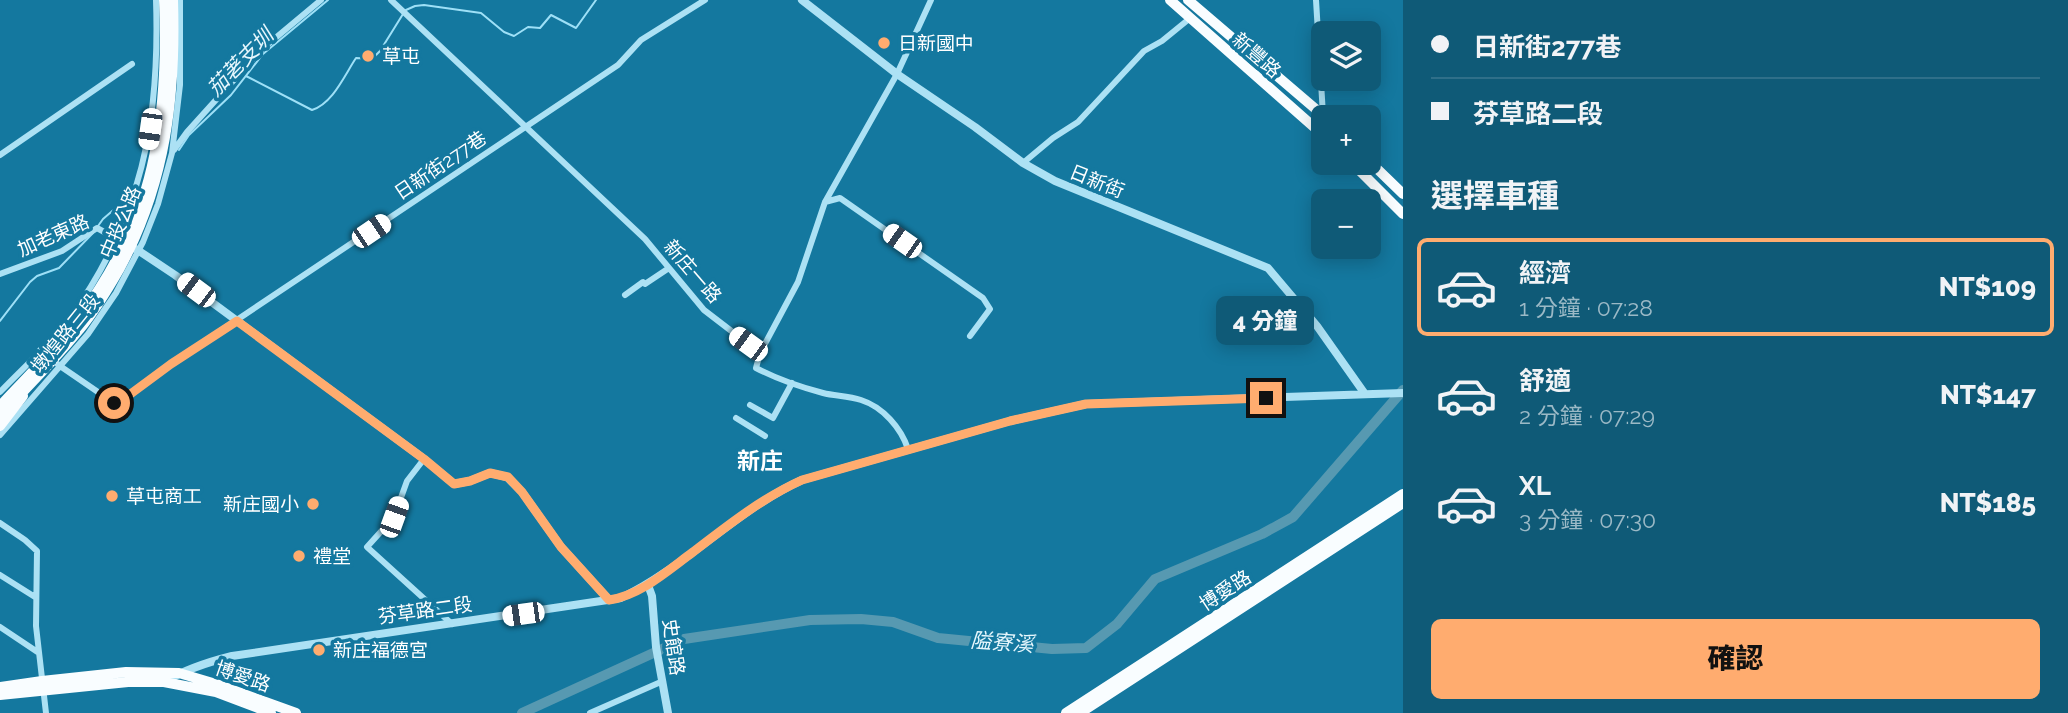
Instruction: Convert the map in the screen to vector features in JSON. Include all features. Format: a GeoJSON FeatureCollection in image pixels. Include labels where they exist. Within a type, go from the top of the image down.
{"type":"FeatureCollection","features":[{"type":"Feature","properties":{"kind":"main road","name":"中投公路"},"geometry":{"type":"LineString","coordinates":[[0,416],[74,324],[101,286],[129,236],[143,200],[154,158],[164,60],[164,0]]}},
{"type":"Feature","properties":{"kind":"main road","name":"中投公路"},"geometry":{"type":"LineString","coordinates":[[0,404],[28,381],[80,329],[108,289],[135,239],[150,202],[163,157],[173,60],[173,0]]}},
{"type":"Feature","properties":{"kind":"main road","name":"新豐路"},"geometry":{"type":"LineString","coordinates":[[1170,0],[1311,125]]}},
{"type":"Feature","properties":{"kind":"main road","name":"新豐路"},"geometry":{"type":"LineString","coordinates":[[1188,0],[1311,106]]}},
{"type":"Feature","properties":{"kind":"main road"},"geometry":{"type":"LineString","coordinates":[[1381,173],[1403,194]]}},
{"type":"Feature","properties":{"kind":"main road"},"geometry":{"type":"LineString","coordinates":[[1364,175],[1403,214]]}},
{"type":"Feature","properties":{"kind":"main road"},"geometry":{"type":"LineString","coordinates":[[0,426],[28,381]]}},
{"type":"Feature","properties":{"kind":"main road","name":"博愛路"},"geometry":{"type":"LineString","coordinates":[[1066,713],[1403,494]]}},
{"type":"Feature","properties":{"kind":"main road","name":"博愛路"},"geometry":{"type":"LineString","coordinates":[[1080,713],[1403,503]]}},
{"type":"Feature","properties":{"kind":"main road","name":"芬草路二段"},"geometry":{"type":"LineString","coordinates":[[0,695],[43,685],[127,672],[179,673]]}},
{"type":"Feature","properties":{"kind":"main road","name":"博愛路"},"geometry":{"type":"LineString","coordinates":[[179,673],[296,713]]}},
{"type":"Feature","properties":{"kind":"main road","name":"博愛路"},"geometry":{"type":"LineString","coordinates":[[164,682],[216,692],[271,713]]}},
{"type":"Feature","properties":{"kind":"main road","name":"芬草路二段"},"geometry":{"type":"LineString","coordinates":[[0,687],[164,682]]}},
{"type":"Feature","properties":{"kind":"street","name":"墩煌路三段"},"geometry":{"type":"LineString","coordinates":[[0,392],[68,320],[94,282],[117,239],[147,152],[157,57],[156,0]]}},
{"type":"Feature","properties":{"kind":"street"},"geometry":{"type":"LineString","coordinates":[[172,153],[181,72],[180,0]]}},
{"type":"Feature","properties":{"kind":"street"},"geometry":{"type":"LineString","coordinates":[[134,192],[164,164],[187,132],[261,50],[321,0]]}},
{"type":"Feature","properties":{"kind":"street","name":"新庄一路"},"geometry":{"type":"LineString","coordinates":[[391,0],[645,239],[704,310],[760,353],[756,368],[776,378],[825,394],[864,401],[897,425],[908,449]]}},
{"type":"Feature","properties":{"kind":"street","name":"日新街277巷"},"geometry":{"type":"LineString","coordinates":[[60,366],[114,403],[121,401],[171,364],[618,65],[641,40],[705,0]]}},
{"type":"Feature","properties":{"kind":"street","name":"日新街"},"geometry":{"type":"LineString","coordinates":[[802,0],[898,74],[1023,163],[1055,181],[1268,268],[1317,326],[1365,394]]}},
{"type":"Feature","properties":{"kind":"street"},"geometry":{"type":"LineString","coordinates":[[760,353],[798,282],[825,202],[898,74],[931,0]]}},
{"type":"Feature","properties":{"kind":"street"},"geometry":{"type":"LineString","coordinates":[[1317,0],[1323,105]]}},
{"type":"Feature","properties":{"kind":"street"},"geometry":{"type":"LineString","coordinates":[[1023,163],[1053,138],[1078,122],[1144,51],[1162,41],[1189,19]]}},
{"type":"Feature","properties":{"kind":"street"},"geometry":{"type":"LineString","coordinates":[[0,155],[132,64]]}},
{"type":"Feature","properties":{"kind":"street","name":"墩煌路三段"},"geometry":{"type":"LineString","coordinates":[[0,435],[88,334],[116,293],[139,251],[158,204],[172,153]]}},
{"type":"Feature","properties":{"kind":"street"},"geometry":{"type":"LineString","coordinates":[[825,202],[840,198],[984,298],[990,309],[970,336]]}},
{"type":"Feature","properties":{"kind":"street","name":"加老東路"},"geometry":{"type":"LineString","coordinates":[[0,274],[62,251],[97,228],[117,239]]}},
{"type":"Feature","properties":{"kind":"street"},"geometry":{"type":"LineString","coordinates":[[117,239],[175,275],[454,484],[490,473],[508,477],[522,492],[561,547],[609,600]]}},
{"type":"Feature","properties":{"kind":"street"},"geometry":{"type":"LineString","coordinates":[[625,295],[669,268]]}},
{"type":"Feature","properties":{"kind":"street"},"geometry":{"type":"LineString","coordinates":[[40,350],[60,366]]}},
{"type":"Feature","properties":{"kind":"street"},"geometry":{"type":"LineString","coordinates":[[750,405],[773,418],[792,383]]}},
{"type":"Feature","properties":{"kind":"street","name":"芬草路二段"},"geometry":{"type":"LineString","coordinates":[[164,682],[179,673],[232,656],[621,598],[648,585],[724,528],[781,490],[802,480],[1040,413],[1086,404],[1403,393]]}},
{"type":"Feature","properties":{"kind":"street"},"geometry":{"type":"LineString","coordinates":[[736,418],[765,436]]}},
{"type":"Feature","properties":{"kind":"street"},"geometry":{"type":"LineString","coordinates":[[424,459],[407,481],[394,517],[367,547],[452,624]]}},
{"type":"Feature","properties":{"kind":"street"},"geometry":{"type":"LineString","coordinates":[[0,523],[37,551],[36,626],[46,713]]}},
{"type":"Feature","properties":{"kind":"street"},"geometry":{"type":"LineString","coordinates":[[0,575],[35,597]]}},
{"type":"Feature","properties":{"kind":"street","name":"史館路"},"geometry":{"type":"LineString","coordinates":[[648,585],[652,596],[656,647],[668,713]]}},
{"type":"Feature","properties":{"kind":"street"},"geometry":{"type":"LineString","coordinates":[[0,627],[39,653]]}},
{"type":"Feature","properties":{"kind":"street"},"geometry":{"type":"LineString","coordinates":[[590,713],[662,679]]}},
{"type":"Feature","properties":{"kind":"waterway","name":"茄荖支圳"},"geometry":{"type":"LineString","coordinates":[[179,150],[189,135],[231,95],[263,54],[328,0]]}},
{"type":"Feature","properties":{"kind":"waterway"},"geometry":{"type":"LineString","coordinates":[[406,10],[424,5],[481,13],[504,32],[514,36],[528,27],[540,28],[551,15],[576,28],[596,0]]}},
{"type":"Feature","properties":{"kind":"waterway"},"geometry":{"type":"LineString","coordinates":[[246,76],[312,110],[332,95],[356,58],[372,59],[380,51],[403,14]]}},
{"type":"Feature","properties":{"kind":"waterway"},"geometry":{"type":"LineString","coordinates":[[98,226],[125,200]]}},
{"type":"Feature","properties":{"kind":"waterway"},"geometry":{"type":"LineString","coordinates":[[0,321],[30,282],[37,276],[59,268],[93,233]]}},
{"type":"Feature","properties":{"kind":"waterway","name":"隘寮溪"},"geometry":{"type":"LineString","coordinates":[[522,713],[684,639],[810,620],[861,619],[893,622],[938,638],[1052,649],[1086,648],[1117,624],[1155,579],[1262,534],[1293,517],[1403,390]]}},
{"type":"Feature","properties":{"kind":"place","name":"日新國中"},"geometry":{"type":"Point","coordinates":[884,43]}},
{"type":"Feature","properties":{"kind":"place","name":"草屯"},"geometry":{"type":"Point","coordinates":[368,56]}},
{"type":"Feature","properties":{"kind":"place","name":"草屯商工"},"geometry":{"type":"Point","coordinates":[112,496]}},
{"type":"Feature","properties":{"kind":"place","name":"新庄國小"},"geometry":{"type":"Point","coordinates":[313,504]}},
{"type":"Feature","properties":{"kind":"place","name":"禮堂"},"geometry":{"type":"Point","coordinates":[299,556]}},
{"type":"Feature","properties":{"kind":"place","name":"新庄福德宮"},"geometry":{"type":"Point","coordinates":[319,650]}},
{"type":"Feature","properties":{"kind":"district","name":"新庄"},"geometry":{"type":"Point","coordinates":[760,460]}},
{"type":"Feature","properties":{"kind":"route"},"geometry":{"type":"LineString","coordinates":[[114,403],[121,401],[237,321],[454,484],[490,473],[508,477],[522,492],[561,547],[609,600],[621,598],[648,585],[724,528],[781,490],[802,480],[1010,421],[1086,404],[1266,398]]}}]}
